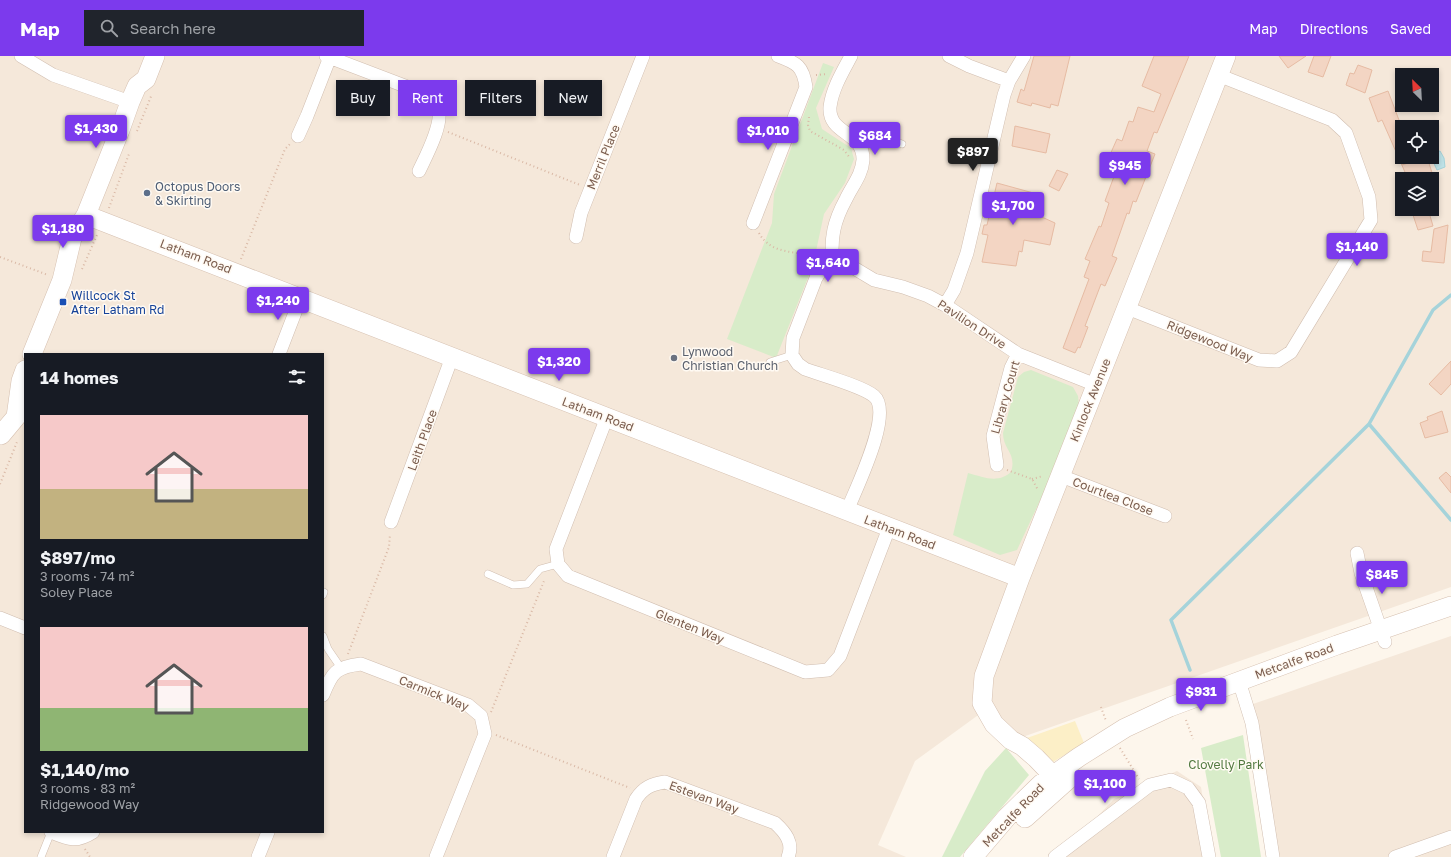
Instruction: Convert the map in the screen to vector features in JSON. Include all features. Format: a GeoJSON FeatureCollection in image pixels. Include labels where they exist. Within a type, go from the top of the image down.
{"type":"FeatureCollection","features":[{"type":"Feature","properties":{"kind":"street"},"geometry":{"type":"LineString","coordinates":[[21,56],[54,75],[140,93]]}},
{"type":"Feature","properties":{"kind":"street"},"geometry":{"type":"LineString","coordinates":[[140,93],[136,75],[142,56]]}},
{"type":"Feature","properties":{"kind":"street"},"geometry":{"type":"LineString","coordinates":[[32,353],[62,280],[72,238],[83,220],[120,130],[140,93],[155,56]]}},
{"type":"Feature","properties":{"kind":"street","name":"Merril Place"},"geometry":{"type":"LineString","coordinates":[[576,237],[581,213],[643,56]]}},
{"type":"Feature","properties":{"kind":"street"},"geometry":{"type":"LineString","coordinates":[[753,223],[806,82],[804,72],[794,62],[778,56]]}},
{"type":"Feature","properties":{"kind":"street"},"geometry":{"type":"LineString","coordinates":[[847,511],[876,438],[880,417],[878,402],[874,396],[863,391],[805,369],[798,364],[792,355],[793,338],[816,278],[823,268],[833,263],[831,240],[836,219],[856,182],[863,160],[861,146],[851,136],[841,131],[832,120],[830,107],[838,82],[851,56]]}},
{"type":"Feature","properties":{"kind":"street"},"geometry":{"type":"LineString","coordinates":[[949,56],[969,66],[1009,81]]}},
{"type":"Feature","properties":{"kind":"street"},"geometry":{"type":"LineString","coordinates":[[945,305],[954,290],[967,253],[1009,81],[1024,56]]}},
{"type":"Feature","properties":{"kind":"street","name":"Kinlock Avenue"},"geometry":{"type":"LineString","coordinates":[[1051,785],[1016,750],[1011,740],[994,724],[982,703],[984,676],[1020,578],[1226,56]]}},
{"type":"Feature","properties":{"kind":"street"},"geometry":{"type":"LineString","coordinates":[[298,136],[308,116],[328,57],[426,94],[434,101],[439,109],[438,127],[419,171]]}},
{"type":"Feature","properties":{"kind":"street","name":"Ridgewood Way"},"geometry":{"type":"LineString","coordinates":[[1127,308],[1259,360],[1277,361],[1291,352],[1372,220],[1368,197],[1346,133],[1332,120],[1218,76]]}},
{"type":"Feature","properties":{"kind":"street","name":"Latham Road"},"geometry":{"type":"LineString","coordinates":[[83,220],[237,272],[606,418],[1020,578]]}},
{"type":"Feature","properties":{"kind":"street","name":"Pavilion Drive"},"geometry":{"type":"LineString","coordinates":[[833,263],[849,265],[874,280],[903,287],[945,305],[1018,354],[1096,385]]}},
{"type":"Feature","properties":{"kind":"street"},"geometry":{"type":"LineString","coordinates":[[279,353],[300,297]]}},
{"type":"Feature","properties":{"kind":"street","name":"Library Court"},"geometry":{"type":"LineString","coordinates":[[997,465],[993,436],[1011,368],[1018,354]]}},
{"type":"Feature","properties":{"kind":"street","name":"Leith Place"},"geometry":{"type":"LineString","coordinates":[[391,522],[452,357]]}},
{"type":"Feature","properties":{"kind":"street"},"geometry":{"type":"LineString","coordinates":[[6,438],[11,391],[23,376]]}},
{"type":"Feature","properties":{"kind":"street"},"geometry":{"type":"LineString","coordinates":[[558,564],[556,549],[606,418]]}},
{"type":"Feature","properties":{"kind":"street","name":"Courtlea Close"},"geometry":{"type":"LineString","coordinates":[[1061,476],[1165,516]]}},
{"type":"Feature","properties":{"kind":"street","name":"Glenten Way"},"geometry":{"type":"LineString","coordinates":[[558,564],[568,576],[806,672],[828,670],[840,656],[889,528]]}},
{"type":"Feature","properties":{"kind":"street"},"geometry":{"type":"LineString","coordinates":[[1357,553],[1361,573],[1383,636]]}},
{"type":"Feature","properties":{"kind":"street","name":"Metcalfe Road"},"geometry":{"type":"LineString","coordinates":[[973,857],[1007,817],[1125,728],[1170,707],[1241,686],[1383,636],[1451,606]]}},
{"type":"Feature","properties":{"kind":"street"},"geometry":{"type":"LineString","coordinates":[[0,618],[24,628]]}},
{"type":"Feature","properties":{"kind":"street","name":"Metcalfe Road"},"geometry":{"type":"LineString","coordinates":[[1383,636],[1451,620]]}},
{"type":"Feature","properties":{"kind":"street","name":"Carmick Way"},"geometry":{"type":"LineString","coordinates":[[345,667],[360,664],[368,666],[468,705],[481,716],[485,734]]}},
{"type":"Feature","properties":{"kind":"street"},"geometry":{"type":"LineString","coordinates":[[324,693],[330,678],[345,667]]}},
{"type":"Feature","properties":{"kind":"street"},"geometry":{"type":"LineString","coordinates":[[1241,686],[1252,723],[1274,857]]}},
{"type":"Feature","properties":{"kind":"street"},"geometry":{"type":"LineString","coordinates":[[436,857],[485,734]]}},
{"type":"Feature","properties":{"kind":"street"},"geometry":{"type":"LineString","coordinates":[[1055,857],[1150,785],[1171,780],[1188,788],[1200,803],[1209,857]]}},
{"type":"Feature","properties":{"kind":"street","name":"Estevan Way"},"geometry":{"type":"LineString","coordinates":[[641,792],[650,784],[665,782],[775,823],[786,833],[791,850],[788,857]]}},
{"type":"Feature","properties":{"kind":"street","name":"Metcalfe Road"},"geometry":{"type":"LineString","coordinates":[[989,857],[1051,785]]}},
{"type":"Feature","properties":{"kind":"street"},"geometry":{"type":"LineString","coordinates":[[613,857],[641,792]]}},
{"type":"Feature","properties":{"kind":"street"},"geometry":{"type":"LineString","coordinates":[[53,833],[70,840],[85,837],[91,833]]}},
{"type":"Feature","properties":{"kind":"street"},"geometry":{"type":"LineString","coordinates":[[258,857],[268,833]]}},
{"type":"Feature","properties":{"kind":"street"},"geometry":{"type":"LineString","coordinates":[[1395,857],[1451,837]]}},
{"type":"Feature","properties":{"kind":"lane"},"geometry":{"type":"LineString","coordinates":[[861,146],[880,138],[887,138],[902,144]]}},
{"type":"Feature","properties":{"kind":"lane"},"geometry":{"type":"LineString","coordinates":[[770,362],[792,355]]}},
{"type":"Feature","properties":{"kind":"lane"},"geometry":{"type":"LineString","coordinates":[[488,574],[513,585],[527,584],[540,569],[558,564]]}},
{"type":"Feature","properties":{"kind":"lane"},"geometry":{"type":"LineString","coordinates":[[324,638],[328,648],[345,667]]}},
{"type":"Feature","properties":{"kind":"lane"},"geometry":{"type":"LineString","coordinates":[[41,857],[51,833]]}},
{"type":"Feature","properties":{"kind":"path"},"geometry":{"type":"LineString","coordinates":[[806,82],[815,75],[824,75],[829,72]]}},
{"type":"Feature","properties":{"kind":"path"},"geometry":{"type":"LineString","coordinates":[[135,138],[140,93]]}},
{"type":"Feature","properties":{"kind":"path"},"geometry":{"type":"LineString","coordinates":[[438,127],[590,190]]}},
{"type":"Feature","properties":{"kind":"path"},"geometry":{"type":"LineString","coordinates":[[237,272],[285,149],[298,136]]}},
{"type":"Feature","properties":{"kind":"path"},"geometry":{"type":"LineString","coordinates":[[109,213],[109,205],[130,152]]}},
{"type":"Feature","properties":{"kind":"path"},"geometry":{"type":"LineString","coordinates":[[753,223],[762,238],[779,249],[789,253],[821,255]]}},
{"type":"Feature","properties":{"kind":"path"},"geometry":{"type":"LineString","coordinates":[[0,257],[62,280]]}},
{"type":"Feature","properties":{"kind":"path"},"geometry":{"type":"LineString","coordinates":[[0,484],[6,438]]}},
{"type":"Feature","properties":{"kind":"path"},"geometry":{"type":"LineString","coordinates":[[997,465],[1032,479],[1040,493]]}},
{"type":"Feature","properties":{"kind":"path"},"geometry":{"type":"LineString","coordinates":[[345,667],[352,641],[389,547],[391,522]]}},
{"type":"Feature","properties":{"kind":"path"},"geometry":{"type":"LineString","coordinates":[[481,716],[490,714],[495,708],[548,569],[558,564]]}},
{"type":"Feature","properties":{"kind":"path"},"geometry":{"type":"LineString","coordinates":[[1186,720],[1194,739]]}},
{"type":"Feature","properties":{"kind":"path"},"geometry":{"type":"LineString","coordinates":[[485,734],[503,737],[641,792]]}},
{"type":"Feature","properties":{"kind":"shaded area"},"geometry":{"type":"Polygon","coordinates":[[[0,56],[1451,56],[1451,587],[1008,742],[981,713],[915,761],[878,845],[906,857],[0,857],[0,56]]]}},
{"type":"Feature","properties":{"kind":"shaded area"},"geometry":{"type":"Polygon","coordinates":[[[1451,636],[1451,857],[1277,857],[1253,704],[1451,636]]]}},
{"type":"Feature","properties":{"kind":"shaded area"},"geometry":{"type":"Polygon","coordinates":[[[1177,771],[1201,787],[1212,857],[1059,857],[1114,799],[1177,771]]]}},
{"type":"Feature","properties":{"kind":"green space"},"geometry":{"type":"Polygon","coordinates":[[[823,63],[834,67],[816,108],[822,129],[851,148],[854,159],[845,183],[824,214],[813,265],[776,358],[727,339],[772,223],[774,194],[823,63]]]}},
{"type":"Feature","properties":{"kind":"green space"},"geometry":{"type":"Polygon","coordinates":[[[1031,370],[1073,387],[1078,396],[1079,406],[1044,492],[1017,550],[1000,555],[953,535],[968,473],[995,479],[1006,476],[1011,472],[1012,460],[1005,444],[1003,433],[1018,377],[1024,372],[1031,370]]]}},
{"type":"Feature","properties":{"kind":"green space","name":"Clovelly Park"},"geometry":{"type":"Polygon","coordinates":[[[1243,735],[1261,857],[1221,857],[1201,748],[1243,735]]]}},
{"type":"Feature","properties":{"kind":"green space"},"geometry":{"type":"Polygon","coordinates":[[[1006,748],[1029,775],[960,857],[942,857],[985,771],[1006,748]]]}},
{"type":"Feature","properties":{"kind":"sand"},"geometry":{"type":"Polygon","coordinates":[[[1075,721],[1084,743],[1053,762],[1027,738],[1075,721]]]}},
{"type":"Feature","properties":{"kind":"water"},"geometry":{"type":"Polygon","coordinates":[[[1439,151],[1444,158],[1445,167],[1437,170],[1434,164],[1439,164],[1439,151]]]}},
{"type":"Feature","properties":{"kind":"building"},"geometry":{"type":"Polygon","coordinates":[[[1034,56],[1070,56],[1058,106],[1051,104],[1050,108],[1032,103],[1031,106],[1017,102],[1021,89],[1024,91],[1034,56]]]}},
{"type":"Feature","properties":{"kind":"building"},"geometry":{"type":"Polygon","coordinates":[[[1154,56],[1189,56],[1157,133],[1154,132],[1147,151],[1155,154],[1136,202],[1133,201],[1129,214],[1127,213],[1112,256],[1117,258],[1105,286],[1101,284],[1085,326],[1088,327],[1080,348],[1078,347],[1075,353],[1063,348],[1089,279],[1084,277],[1090,261],[1085,259],[1099,226],[1101,227],[1109,203],[1105,201],[1116,171],[1108,168],[1112,158],[1109,157],[1117,139],[1122,141],[1129,121],[1133,122],[1138,107],[1154,112],[1161,94],[1142,86],[1154,56]]]}},
{"type":"Feature","properties":{"kind":"building"},"geometry":{"type":"Polygon","coordinates":[[[1279,56],[1306,56],[1288,68],[1279,56]]]}},
{"type":"Feature","properties":{"kind":"building"},"geometry":{"type":"Polygon","coordinates":[[[1314,56],[1331,56],[1323,77],[1308,72],[1314,56]]]}},
{"type":"Feature","properties":{"kind":"building"},"geometry":{"type":"Polygon","coordinates":[[[1358,65],[1372,70],[1365,93],[1346,85],[1350,73],[1354,74],[1358,65]]]}},
{"type":"Feature","properties":{"kind":"building"},"geometry":{"type":"Polygon","coordinates":[[[1388,91],[1399,120],[1395,120],[1395,150],[1382,120],[1378,122],[1369,98],[1388,91]]]}},
{"type":"Feature","properties":{"kind":"building"},"geometry":{"type":"Polygon","coordinates":[[[1015,126],[1050,134],[1046,153],[1012,146],[1015,126]]]}},
{"type":"Feature","properties":{"kind":"building"},"geometry":{"type":"Polygon","coordinates":[[[1401,164],[1429,164],[1432,172],[1405,172],[1401,164]]]}},
{"type":"Feature","properties":{"kind":"building"},"geometry":{"type":"Polygon","coordinates":[[[1057,170],[1068,174],[1059,191],[1049,186],[1057,170]]]}},
{"type":"Feature","properties":{"kind":"building"},"geometry":{"type":"Polygon","coordinates":[[[997,183],[1037,194],[1033,213],[1055,223],[1050,245],[1024,240],[1022,252],[1019,251],[1016,266],[982,262],[988,235],[982,234],[984,225],[987,225],[997,183]]]}},
{"type":"Feature","properties":{"kind":"building"},"geometry":{"type":"Polygon","coordinates":[[[1413,216],[1430,216],[1433,226],[1418,230],[1413,216]]]}},
{"type":"Feature","properties":{"kind":"building"},"geometry":{"type":"Polygon","coordinates":[[[1448,225],[1444,263],[1422,261],[1423,251],[1431,252],[1434,229],[1448,225]]]}},
{"type":"Feature","properties":{"kind":"building"},"geometry":{"type":"Polygon","coordinates":[[[1451,361],[1451,384],[1441,395],[1429,384],[1451,361]]]}},
{"type":"Feature","properties":{"kind":"building"},"geometry":{"type":"Polygon","coordinates":[[[1442,411],[1448,432],[1425,438],[1420,423],[1428,420],[1427,417],[1442,411]]]}},
{"type":"Feature","properties":{"kind":"building"},"geometry":{"type":"Polygon","coordinates":[[[1446,472],[1451,477],[1451,493],[1439,478],[1446,472]]]}},
{"type":"Feature","properties":{"kind":"waterway"},"geometry":{"type":"LineString","coordinates":[[1190,670],[1171,620],[1369,424],[1433,310],[1451,295]]}},
{"type":"Feature","properties":{"kind":"waterway"},"geometry":{"type":"LineString","coordinates":[[1369,424],[1451,520]]}},
{"type":"Feature","properties":{"kind":"place","name":"Octopus Doors & Skirting"},"geometry":{"type":"Point","coordinates":[147,193]}},
{"type":"Feature","properties":{"kind":"place","name":"Willcock St After Latham Rd"},"geometry":{"type":"Point","coordinates":[63,302]}},
{"type":"Feature","properties":{"kind":"place","name":"Lynwood Christian Church"},"geometry":{"type":"Point","coordinates":[674,358]}}]}
